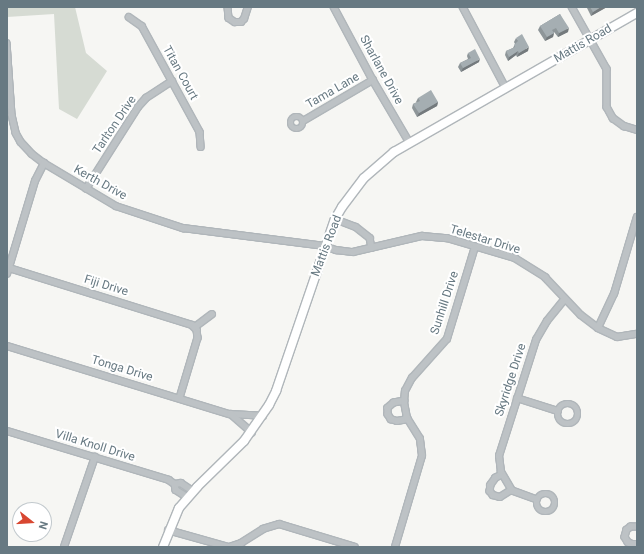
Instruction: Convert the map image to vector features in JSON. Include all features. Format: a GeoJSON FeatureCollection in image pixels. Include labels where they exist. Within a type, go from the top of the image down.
{"type":"FeatureCollection","features":[{"type":"Feature","properties":{"kind":"main road","name":"Mattis Road"},"geometry":{"type":"LineString","coordinates":[[162,547],[175,514],[187,497],[252,432],[263,416],[276,391],[335,219],[349,196],[374,168],[410,143],[637,13]]}},
{"type":"Feature","properties":{"kind":"street"},"geometry":{"type":"LineString","coordinates":[[228,7],[229,18],[235,22],[241,22],[244,19],[248,7]]}},
{"type":"Feature","properties":{"kind":"street","name":"Sharlane Drive"},"geometry":{"type":"LineString","coordinates":[[334,7],[373,80],[410,143]]}},
{"type":"Feature","properties":{"kind":"street"},"geometry":{"type":"LineString","coordinates":[[463,7],[506,88]]}},
{"type":"Feature","properties":{"kind":"street"},"geometry":{"type":"LineString","coordinates":[[572,7],[607,69],[607,107],[613,118],[624,126],[637,130]]}},
{"type":"Feature","properties":{"kind":"street","name":"Titan Court"},"geometry":{"type":"LineString","coordinates":[[129,17],[142,26],[200,132],[201,147]]}},
{"type":"Feature","properties":{"kind":"street","name":"Kerth Drive"},"geometry":{"type":"LineString","coordinates":[[7,43],[12,115],[16,132],[26,149],[44,163],[116,206],[175,226],[325,246]]}},
{"type":"Feature","properties":{"kind":"street","name":"Tama Lane"},"geometry":{"type":"LineString","coordinates":[[303,121],[373,80]]}},
{"type":"Feature","properties":{"kind":"street","name":"Tarlton Drive"},"geometry":{"type":"LineString","coordinates":[[86,189],[138,107],[146,98],[172,81]]}},
{"type":"Feature","properties":{"kind":"street"},"geometry":{"type":"LineString","coordinates":[[7,274],[35,181],[44,163]]}},
{"type":"Feature","properties":{"kind":"street"},"geometry":{"type":"LineString","coordinates":[[598,328],[614,294],[637,217]]}},
{"type":"Feature","properties":{"kind":"street"},"geometry":{"type":"LineString","coordinates":[[335,219],[356,227],[370,238],[372,248]]}},
{"type":"Feature","properties":{"kind":"street","name":"Telestar Drive"},"geometry":{"type":"LineString","coordinates":[[325,246],[336,250],[353,252],[398,240],[422,236],[446,238],[515,258],[545,277],[581,315],[598,328],[617,337],[637,334]]}},
{"type":"Feature","properties":{"kind":"street","name":"Sunhill Drive"},"geometry":{"type":"LineString","coordinates":[[394,547],[422,456],[420,439],[408,419],[404,401],[405,392],[412,378],[447,339],[475,247]]}},
{"type":"Feature","properties":{"kind":"street","name":"Fiji Drive"},"geometry":{"type":"LineString","coordinates":[[9,268],[187,322],[195,327]]}},
{"type":"Feature","properties":{"kind":"street","name":"Skyridge Drive"},"geometry":{"type":"LineString","coordinates":[[511,490],[502,475],[499,456],[536,340],[547,321],[565,299]]}},
{"type":"Feature","properties":{"kind":"street"},"geometry":{"type":"LineString","coordinates":[[180,398],[198,338],[195,327],[212,314]]}},
{"type":"Feature","properties":{"kind":"street","name":"Tonga Drive"},"geometry":{"type":"LineString","coordinates":[[7,346],[230,414],[263,416]]}},
{"type":"Feature","properties":{"kind":"street"},"geometry":{"type":"LineString","coordinates":[[517,398],[558,411]]}},
{"type":"Feature","properties":{"kind":"street"},"geometry":{"type":"LineString","coordinates":[[404,401],[394,403],[388,408],[388,414],[391,419],[397,421],[408,419]]}},
{"type":"Feature","properties":{"kind":"street","name":"Tonga Drive"},"geometry":{"type":"LineString","coordinates":[[230,414],[252,432]]}},
{"type":"Feature","properties":{"kind":"street","name":"Villa Knoll Drive"},"geometry":{"type":"LineString","coordinates":[[7,431],[169,480],[175,484],[181,483],[193,491]]}},
{"type":"Feature","properties":{"kind":"street"},"geometry":{"type":"LineString","coordinates":[[64,547],[95,457]]}},
{"type":"Feature","properties":{"kind":"street"},"geometry":{"type":"LineString","coordinates":[[502,475],[496,478],[491,485],[490,491],[493,495],[500,497],[511,490],[537,500]]}},
{"type":"Feature","properties":{"kind":"street","name":"Villa Knoll Drive"},"geometry":{"type":"LineString","coordinates":[[175,484],[176,490],[187,497]]}},
{"type":"Feature","properties":{"kind":"street"},"geometry":{"type":"LineString","coordinates":[[168,530],[229,547],[241,543],[263,529],[279,524],[355,547]]}},
{"type":"Feature","properties":{"kind":"street"},"geometry":{"type":"LineString","coordinates":[[637,526],[627,530],[625,537],[628,542],[637,544]]}},
{"type":"Feature","properties":{"kind":"shaded area"},"geometry":{"type":"Polygon","coordinates":[[[7,7],[75,7],[86,53],[107,71],[77,119],[59,109],[54,14],[7,17],[7,7]]]}},
{"type":"Feature","properties":{"kind":"building"},"geometry":{"type":"Polygon","coordinates":[[[590,7],[601,7],[593,12],[590,7]]]}},
{"type":"Feature","properties":{"kind":"building"},"geometry":{"type":"Polygon","coordinates":[[[560,14],[569,28],[559,33],[556,28],[552,30],[554,33],[547,37],[540,26],[560,14]]]}},
{"type":"Feature","properties":{"kind":"building"},"geometry":{"type":"Polygon","coordinates":[[[522,34],[529,47],[519,53],[518,51],[509,57],[506,51],[515,47],[514,45],[518,41],[516,38],[522,34]]]}},
{"type":"Feature","properties":{"kind":"building"},"geometry":{"type":"Polygon","coordinates":[[[475,49],[480,59],[463,68],[460,63],[471,58],[468,53],[475,49]]]}},
{"type":"Feature","properties":{"kind":"building"},"geometry":{"type":"Polygon","coordinates":[[[431,90],[438,102],[419,113],[413,104],[420,101],[418,98],[431,90]]]}}]}
